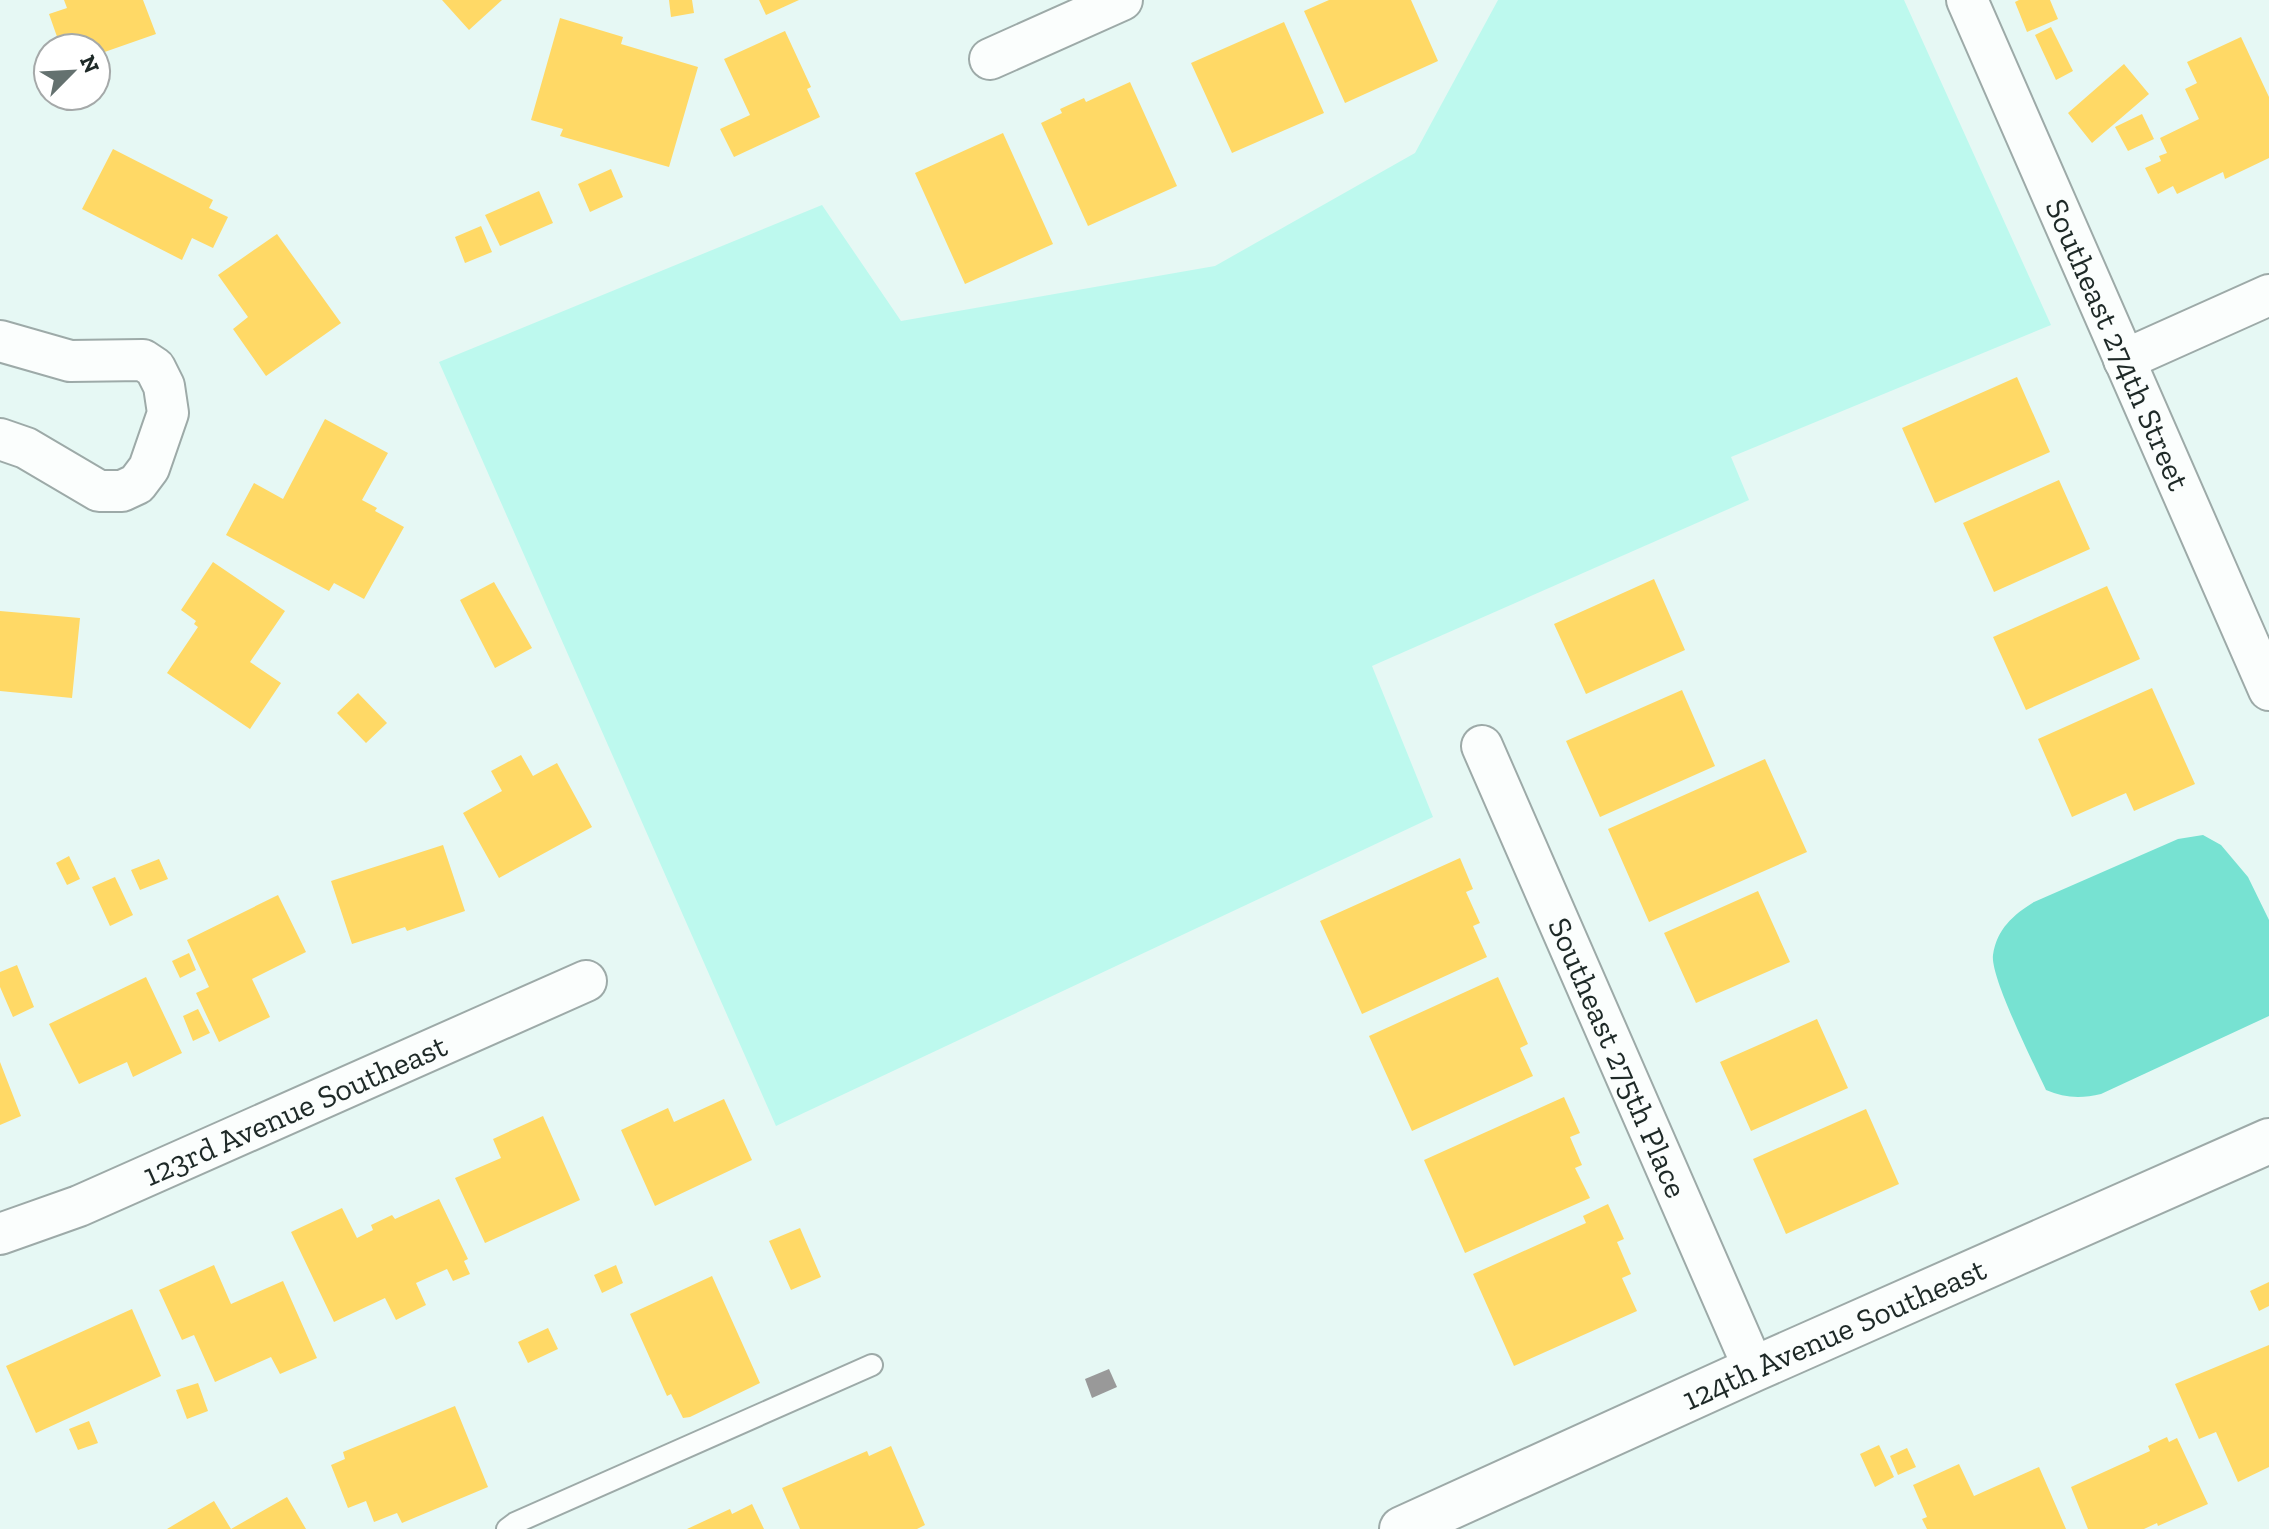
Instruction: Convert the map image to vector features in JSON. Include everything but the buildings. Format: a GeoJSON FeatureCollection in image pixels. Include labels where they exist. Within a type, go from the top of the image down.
{"type":"FeatureCollection","features":[{"type":"Feature","properties":{"kind":"street"},"geometry":{"type":"LineString","coordinates":[[990,59],[1122,0]]}},
{"type":"Feature","properties":{"kind":"street","name":"Southeast 274th Street"},"geometry":{"type":"LineString","coordinates":[[1967,0],[2269,690]]}},
{"type":"Feature","properties":{"kind":"street"},"geometry":{"type":"LineString","coordinates":[[2124,360],[2269,295]]}},
{"type":"Feature","properties":{"kind":"street"},"geometry":{"type":"LineString","coordinates":[[0,341],[70,361],[143,360],[155,368],[164,386],[168,413],[149,468],[137,484],[122,491],[99,491],[26,448],[0,439]]}},
{"type":"Feature","properties":{"kind":"street","name":"Southeast 275th Place"},"geometry":{"type":"LineString","coordinates":[[1482,746],[1754,1369]]}},
{"type":"Feature","properties":{"kind":"street","name":"123rd Avenue Southeast"},"geometry":{"type":"LineString","coordinates":[[0,1234],[79,1206],[586,981]]}},
{"type":"Feature","properties":{"kind":"street","name":"124th Avenue Southeast"},"geometry":{"type":"LineString","coordinates":[[1402,1529],[2269,1141]]}},
{"type":"Feature","properties":{"kind":"lane"},"geometry":{"type":"LineString","coordinates":[[507,1529],[872,1365]]}},
{"type":"Feature","properties":{"kind":"shaded area"},"geometry":{"type":"Polygon","coordinates":[[[1498,0],[1904,0],[2051,325],[1731,457],[1749,500],[1372,666],[1433,817],[776,1126],[439,362],[822,205],[901,321],[1215,266],[1415,153],[1498,0]]]}},
{"type":"Feature","properties":{"kind":"shaded area"},"geometry":{"type":"Polygon","coordinates":[[[2203,835],[2221,845],[2248,877],[2269,920],[2269,1016],[2101,1094],[2073,1097],[2046,1090],[1998,982],[1993,955],[2002,930],[2034,902],[2178,839],[2203,835]]]}}]}
